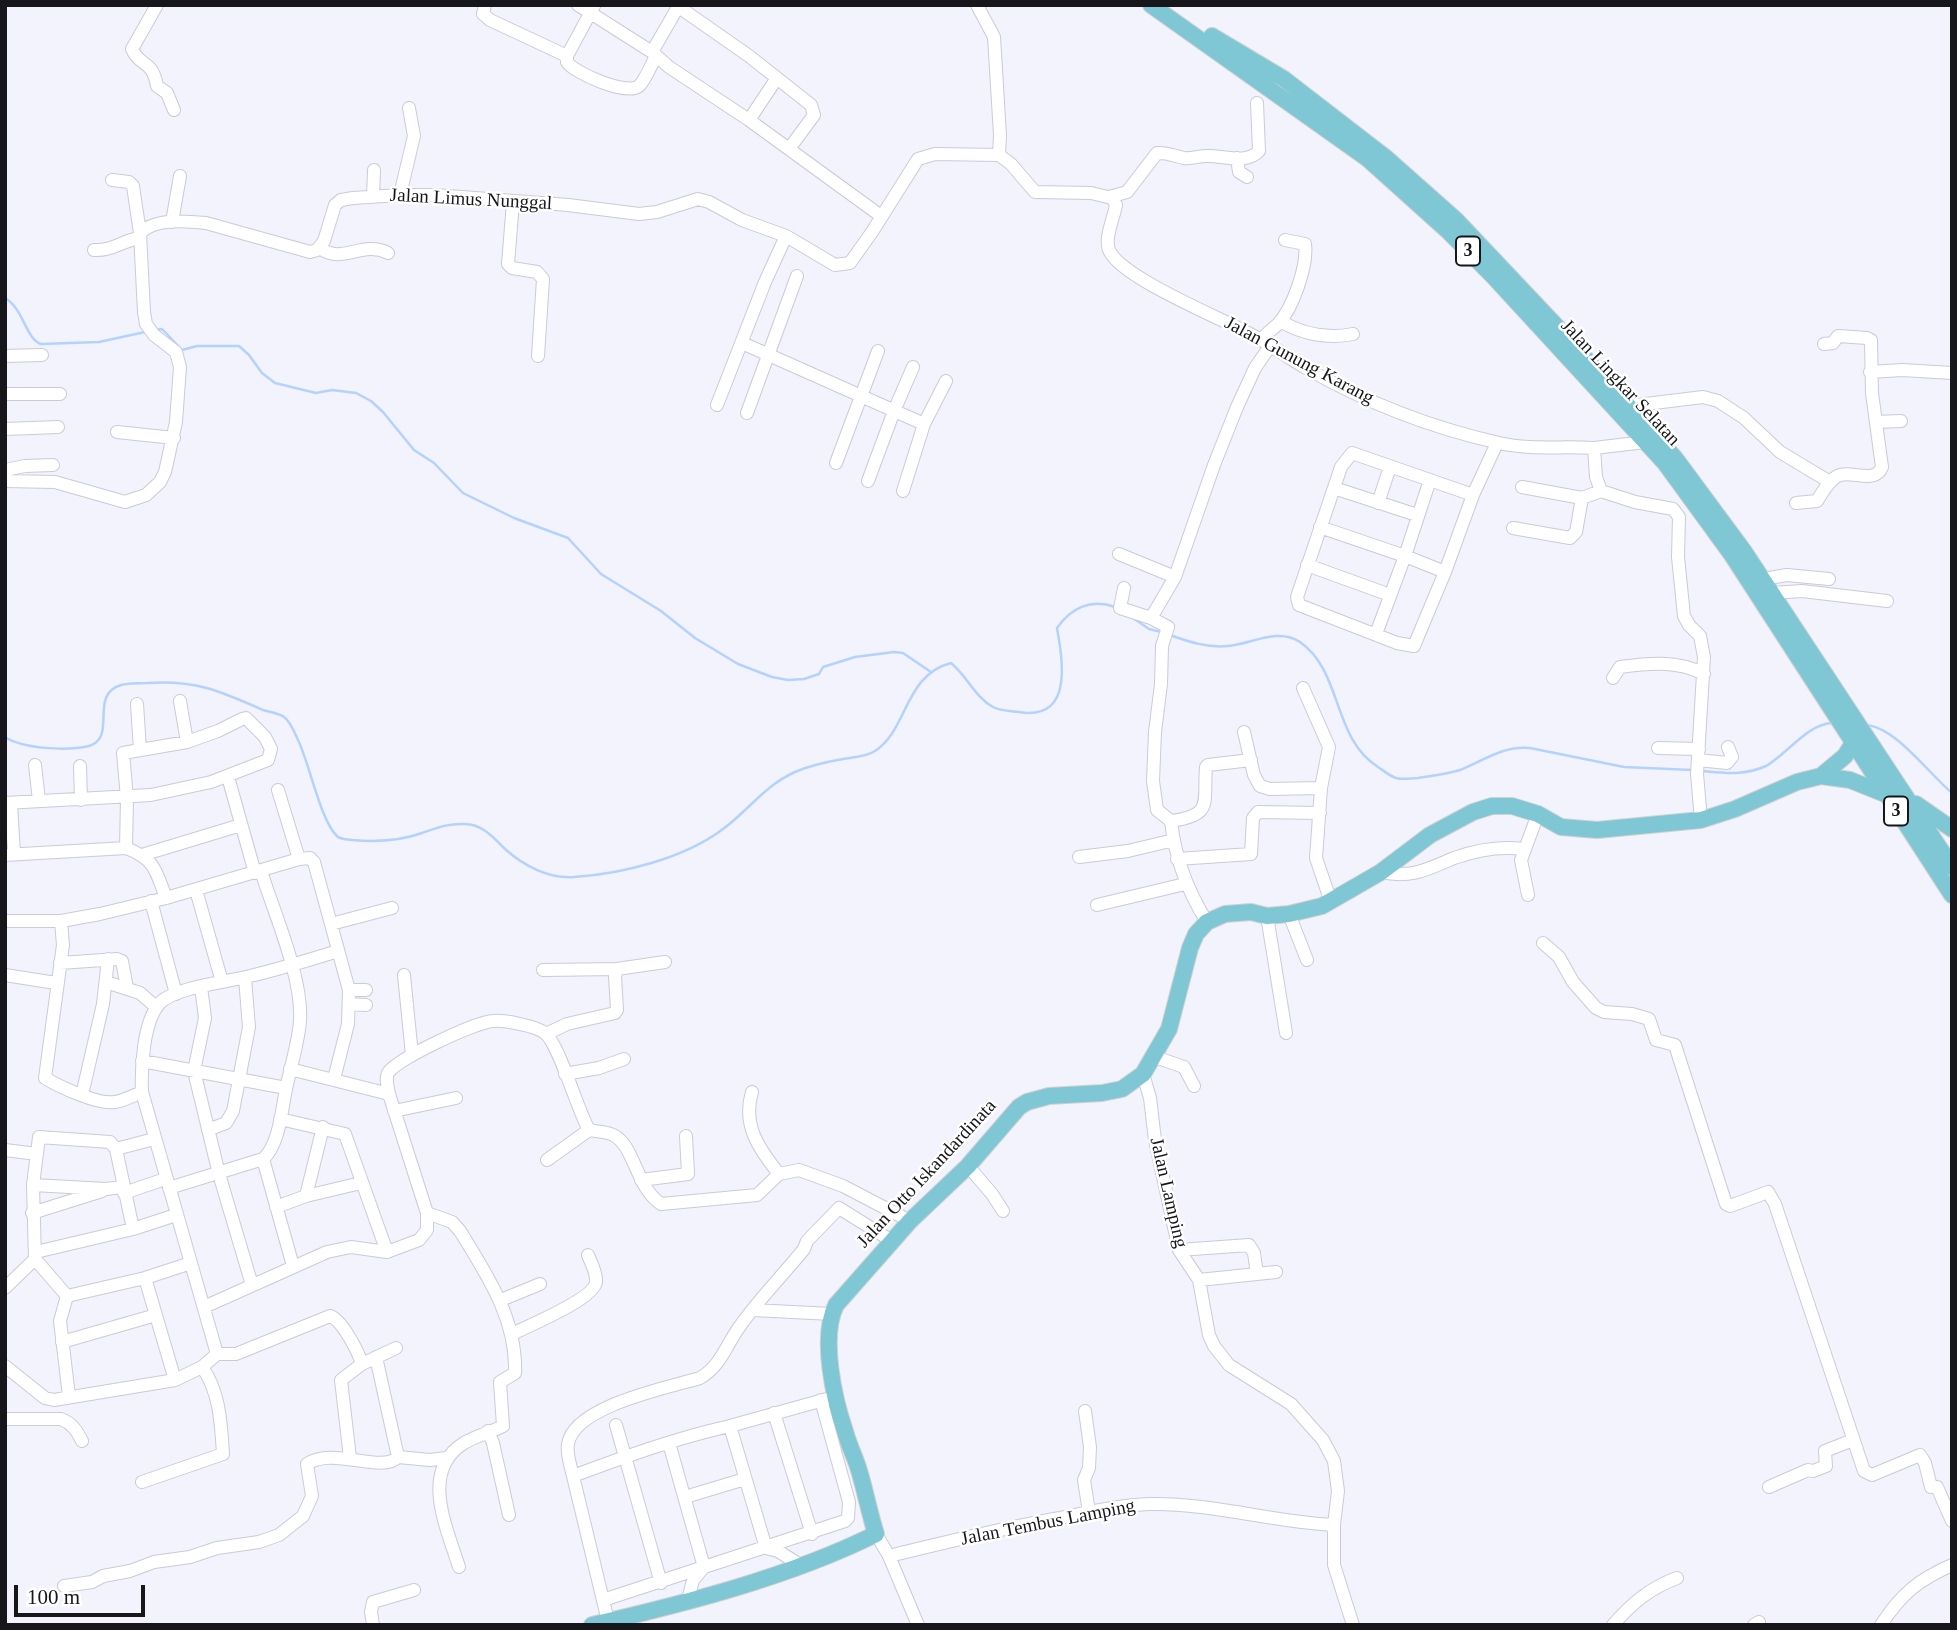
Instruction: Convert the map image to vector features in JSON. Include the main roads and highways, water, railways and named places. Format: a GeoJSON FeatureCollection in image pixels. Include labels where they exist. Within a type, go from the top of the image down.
{"type":"FeatureCollection","features":[{"type":"Feature","properties":{"kind":"main road","name":"Jalan Lingkar Selatan"},"geometry":{"type":"LineString","coordinates":[[1151,5],[1368,159],[1451,225],[1493,276],[1677,479],[1703,514],[1950,892]]}},
{"type":"Feature","properties":{"kind":"main road","name":"Jalan Lingkar Selatan"},"geometry":{"type":"LineString","coordinates":[[1166,5],[1284,79],[1385,157],[1559,329],[1700,488],[1952,867]]}},
{"type":"Feature","properties":{"kind":"main road"},"geometry":{"type":"LineString","coordinates":[[1821,776],[1844,756],[1850,737]]}},
{"type":"Feature","properties":{"kind":"main road"},"geometry":{"type":"LineString","coordinates":[[1821,776],[1850,780],[1885,794]]}},
{"type":"Feature","properties":{"kind":"main road","name":"Jalan Otto Iskandardinata"},"geometry":{"type":"LineString","coordinates":[[600,1623],[738,1587],[876,1534],[859,1469],[828,1398],[832,1314],[842,1296],[909,1221],[968,1166],[1012,1113],[1027,1102],[1049,1096],[1109,1092],[1130,1085],[1143,1074],[1169,1029],[1191,943],[1207,922],[1233,913],[1251,912],[1267,916],[1289,914],[1331,902],[1383,870],[1439,829],[1484,808],[1512,806],[1538,814],[1561,827],[1581,830],[1701,820],[1728,812],[1797,782],[1821,776]]}},
{"type":"Feature","properties":{"kind":"main road"},"geometry":{"type":"LineString","coordinates":[[1902,791],[1928,815],[1952,829]]}},
{"type":"Feature","properties":{"kind":"waterway"},"geometry":{"type":"LineString","coordinates":[[5,298],[16,309],[31,336],[41,344],[99,342],[145,332]]}},
{"type":"Feature","properties":{"kind":"waterway"},"geometry":{"type":"LineString","coordinates":[[155,330],[162,329],[182,350],[197,346],[239,346],[262,373],[275,383],[316,393],[332,390],[356,393],[371,401],[414,450],[434,463],[463,493],[514,518],[568,538],[601,574],[738,664],[772,677],[804,679],[819,674],[823,667],[855,657],[894,652],[903,653],[931,672]]}},
{"type":"Feature","properties":{"kind":"waterway"},"geometry":{"type":"LineString","coordinates":[[5,737],[46,748],[89,746],[102,734],[106,697],[111,690],[121,685],[180,683],[207,688],[286,719],[302,750],[326,818],[331,829],[340,838],[361,841],[387,840],[414,836],[448,825],[471,825],[487,832],[512,855],[537,870],[565,877],[593,875],[632,868],[672,856],[723,829],[765,791],[795,772],[875,751],[886,742],[924,679],[936,669],[951,663],[981,698],[996,708],[1036,712],[1049,707],[1056,698],[1062,672],[1057,628],[1075,610],[1090,604],[1115,607]]}},
{"type":"Feature","properties":{"kind":"waterway"},"geometry":{"type":"LineString","coordinates":[[1133,618],[1149,629],[1161,632]]}},
{"type":"Feature","properties":{"kind":"waterway"},"geometry":{"type":"LineString","coordinates":[[1170,635],[1213,646],[1237,645],[1274,636],[1300,642],[1314,655],[1324,670],[1344,723],[1363,755],[1396,778],[1418,778],[1460,770],[1502,751],[1520,748],[1624,767],[1692,770]]}},
{"type":"Feature","properties":{"kind":"waterway"},"geometry":{"type":"LineString","coordinates":[[1702,771],[1734,773],[1758,769],[1774,761],[1807,733],[1825,724],[1834,723]]}},
{"type":"Feature","properties":{"kind":"waterway"},"geometry":{"type":"LineString","coordinates":[[1865,725],[1876,727],[1900,742],[1952,793]]}}]}
